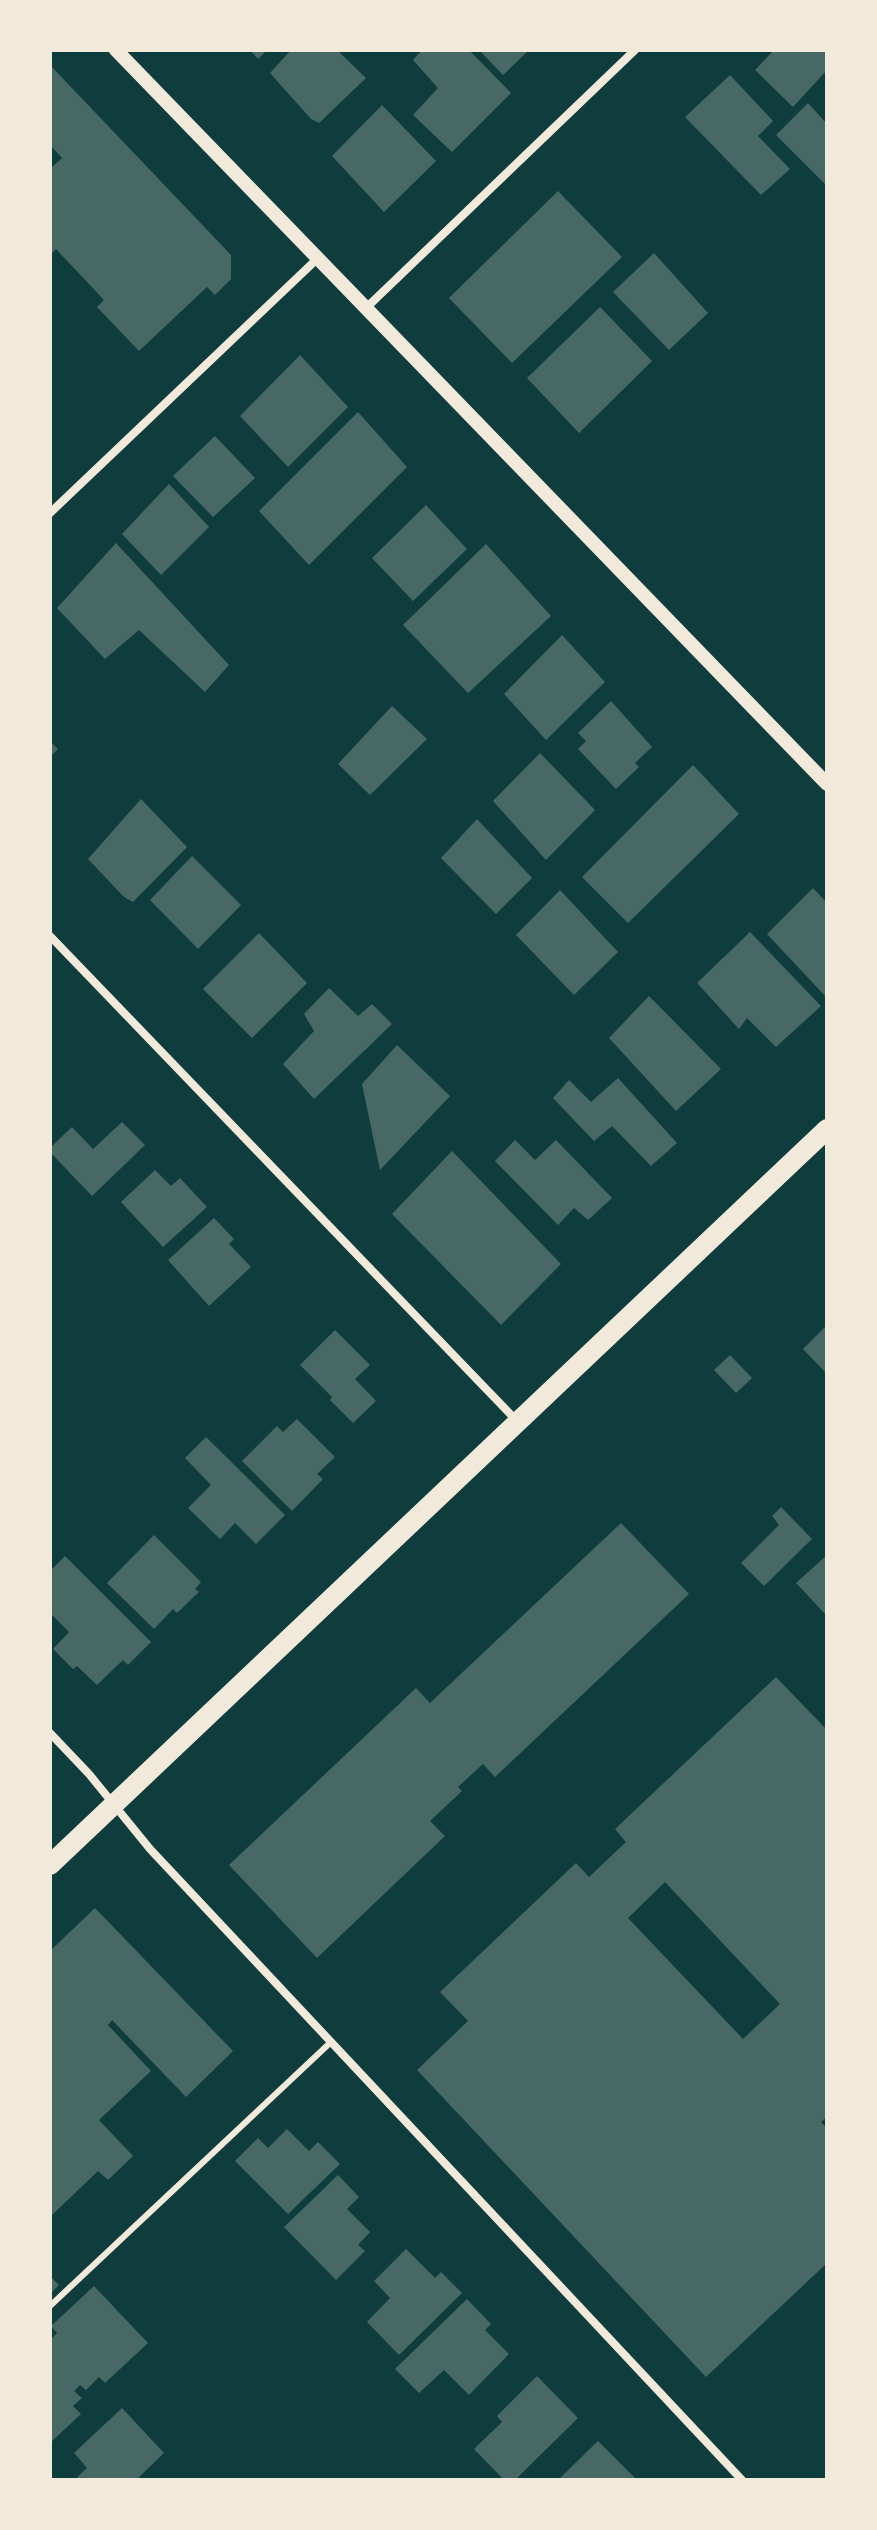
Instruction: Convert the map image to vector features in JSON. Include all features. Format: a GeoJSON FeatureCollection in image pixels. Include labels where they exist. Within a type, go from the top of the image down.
{"type":"FeatureCollection","features":[{"type":"Feature","properties":{"kind":"main road"},"geometry":{"type":"LineString","coordinates":[[50,1865],[827,1129]]}},
{"type":"Feature","properties":{"kind":"street"},"geometry":{"type":"LineString","coordinates":[[116,50],[827,784]]}},
{"type":"Feature","properties":{"kind":"street"},"geometry":{"type":"LineString","coordinates":[[365,309],[635,50]]}},
{"type":"Feature","properties":{"kind":"street"},"geometry":{"type":"LineString","coordinates":[[50,513],[317,259]]}},
{"type":"Feature","properties":{"kind":"street"},"geometry":{"type":"LineString","coordinates":[[50,936],[517,1420]]}},
{"type":"Feature","properties":{"kind":"street"},"geometry":{"type":"LineString","coordinates":[[50,1733],[89,1774],[150,1849],[742,2480]]}},
{"type":"Feature","properties":{"kind":"lane"},"geometry":{"type":"LineString","coordinates":[[50,2306],[331,2042]]}},
{"type":"Feature","properties":{"kind":"building"},"geometry":{"type":"Polygon","coordinates":[[[250,50],[267,50],[258,59],[250,50]]]}},
{"type":"Feature","properties":{"kind":"building"},"geometry":{"type":"Polygon","coordinates":[[[291,50],[337,50],[366,78],[319,123],[311,119],[270,73],[291,50]]]}},
{"type":"Feature","properties":{"kind":"building"},"geometry":{"type":"Polygon","coordinates":[[[422,50],[469,50],[511,93],[452,152],[413,115],[438,88],[413,60],[422,50]]]}},
{"type":"Feature","properties":{"kind":"building"},"geometry":{"type":"Polygon","coordinates":[[[479,50],[529,50],[503,75],[479,50]]]}},
{"type":"Feature","properties":{"kind":"building"},"geometry":{"type":"Polygon","coordinates":[[[774,50],[827,50],[827,70],[793,107],[755,70],[774,50]]]}},
{"type":"Feature","properties":{"kind":"building"},"geometry":{"type":"Polygon","coordinates":[[[50,65],[231,255],[231,279],[215,295],[207,287],[139,351],[97,307],[104,300],[56,249],[50,255],[50,169],[62,158],[50,145],[50,65]]]}},
{"type":"Feature","properties":{"kind":"building"},"geometry":{"type":"Polygon","coordinates":[[[730,75],[773,121],[758,136],[790,169],[761,195],[685,117],[730,75]]]}},
{"type":"Feature","properties":{"kind":"building"},"geometry":{"type":"Polygon","coordinates":[[[808,103],[827,124],[827,186],[776,135],[808,103]]]}},
{"type":"Feature","properties":{"kind":"building"},"geometry":{"type":"Polygon","coordinates":[[[382,105],[436,161],[384,212],[332,156],[382,105]]]}},
{"type":"Feature","properties":{"kind":"building"},"geometry":{"type":"Polygon","coordinates":[[[558,191],[622,257],[512,363],[449,298],[558,191]]]}},
{"type":"Feature","properties":{"kind":"building"},"geometry":{"type":"Polygon","coordinates":[[[654,253],[708,313],[669,350],[613,292],[654,253]]]}},
{"type":"Feature","properties":{"kind":"building"},"geometry":{"type":"Polygon","coordinates":[[[600,307],[652,361],[579,433],[527,378],[600,307]]]}},
{"type":"Feature","properties":{"kind":"building"},"geometry":{"type":"Polygon","coordinates":[[[300,355],[348,407],[288,467],[240,416],[300,355]]]}},
{"type":"Feature","properties":{"kind":"building"},"geometry":{"type":"Polygon","coordinates":[[[358,412],[407,467],[309,565],[259,511],[358,412]]]}},
{"type":"Feature","properties":{"kind":"building"},"geometry":{"type":"Polygon","coordinates":[[[215,436],[255,478],[213,517],[173,476],[215,436]]]}},
{"type":"Feature","properties":{"kind":"building"},"geometry":{"type":"Polygon","coordinates":[[[169,484],[209,527],[161,575],[122,534],[169,484]]]}},
{"type":"Feature","properties":{"kind":"building"},"geometry":{"type":"Polygon","coordinates":[[[426,505],[467,549],[413,601],[372,558],[426,505]]]}},
{"type":"Feature","properties":{"kind":"building"},"geometry":{"type":"Polygon","coordinates":[[[116,543],[229,665],[205,692],[139,630],[105,659],[57,608],[116,543]]]}},
{"type":"Feature","properties":{"kind":"building"},"geometry":{"type":"Polygon","coordinates":[[[486,544],[551,616],[468,693],[403,625],[486,544]]]}},
{"type":"Feature","properties":{"kind":"building"},"geometry":{"type":"Polygon","coordinates":[[[562,635],[605,682],[546,740],[504,694],[562,635]]]}},
{"type":"Feature","properties":{"kind":"building"},"geometry":{"type":"Polygon","coordinates":[[[611,701],[652,747],[635,763],[639,767],[616,789],[578,749],[586,741],[578,733],[611,701]]]}},
{"type":"Feature","properties":{"kind":"building"},"geometry":{"type":"Polygon","coordinates":[[[392,706],[427,739],[370,795],[338,764],[392,706]]]}},
{"type":"Feature","properties":{"kind":"building"},"geometry":{"type":"Polygon","coordinates":[[[50,741],[58,749],[50,757],[50,741]]]}},
{"type":"Feature","properties":{"kind":"building"},"geometry":{"type":"Polygon","coordinates":[[[540,753],[595,810],[546,860],[493,801],[540,753]]]}},
{"type":"Feature","properties":{"kind":"building"},"geometry":{"type":"Polygon","coordinates":[[[693,765],[739,814],[628,923],[582,877],[693,765]]]}},
{"type":"Feature","properties":{"kind":"building"},"geometry":{"type":"Polygon","coordinates":[[[141,799],[187,847],[133,902],[124,897],[88,859],[141,799]]]}},
{"type":"Feature","properties":{"kind":"building"},"geometry":{"type":"Polygon","coordinates":[[[477,819],[532,878],[496,914],[441,858],[477,819]]]}},
{"type":"Feature","properties":{"kind":"building"},"geometry":{"type":"Polygon","coordinates":[[[192,856],[241,905],[198,949],[150,900],[192,856]]]}},
{"type":"Feature","properties":{"kind":"building"},"geometry":{"type":"Polygon","coordinates":[[[813,888],[827,903],[827,998],[767,934],[813,888]]]}},
{"type":"Feature","properties":{"kind":"building"},"geometry":{"type":"Polygon","coordinates":[[[560,890],[618,952],[574,995],[516,935],[560,890]]]}},
{"type":"Feature","properties":{"kind":"building"},"geometry":{"type":"Polygon","coordinates":[[[750,932],[821,1006],[776,1047],[747,1018],[739,1029],[697,983],[750,932]]]}},
{"type":"Feature","properties":{"kind":"building"},"geometry":{"type":"Polygon","coordinates":[[[259,933],[307,983],[252,1038],[203,989],[259,933]]]}},
{"type":"Feature","properties":{"kind":"building"},"geometry":{"type":"Polygon","coordinates":[[[329,988],[358,1016],[372,1004],[392,1024],[314,1099],[283,1064],[314,1031],[304,1014],[329,988]]]}},
{"type":"Feature","properties":{"kind":"building"},"geometry":{"type":"Polygon","coordinates":[[[649,996],[721,1069],[676,1111],[609,1038],[649,996]]]}},
{"type":"Feature","properties":{"kind":"building"},"geometry":{"type":"Polygon","coordinates":[[[397,1045],[450,1096],[380,1170],[362,1084],[397,1045]]]}},
{"type":"Feature","properties":{"kind":"building"},"geometry":{"type":"Polygon","coordinates":[[[618,1078],[677,1143],[651,1166],[612,1126],[594,1141],[553,1098],[569,1080],[591,1102],[618,1078]]]}},
{"type":"Feature","properties":{"kind":"building"},"geometry":{"type":"Polygon","coordinates":[[[122,1122],[145,1145],[92,1196],[50,1152],[50,1148],[72,1127],[93,1149],[122,1122]]]}},
{"type":"Feature","properties":{"kind":"building"},"geometry":{"type":"Polygon","coordinates":[[[515,1140],[535,1160],[556,1140],[612,1198],[588,1220],[574,1208],[558,1225],[495,1161],[515,1140]]]}},
{"type":"Feature","properties":{"kind":"building"},"geometry":{"type":"Polygon","coordinates":[[[452,1151],[561,1264],[501,1325],[392,1214],[452,1151]]]}},
{"type":"Feature","properties":{"kind":"building"},"geometry":{"type":"Polygon","coordinates":[[[155,1170],[171,1186],[180,1178],[207,1207],[163,1247],[121,1202],[155,1170]]]}},
{"type":"Feature","properties":{"kind":"building"},"geometry":{"type":"Polygon","coordinates":[[[214,1218],[234,1239],[229,1244],[251,1267],[209,1306],[168,1260],[214,1218]]]}},
{"type":"Feature","properties":{"kind":"building"},"geometry":{"type":"Polygon","coordinates":[[[827,1325],[827,1374],[803,1349],[827,1325]]]}},
{"type":"Feature","properties":{"kind":"building"},"geometry":{"type":"Polygon","coordinates":[[[335,1330],[370,1365],[355,1379],[376,1401],[353,1423],[300,1365],[335,1330]]]}},
{"type":"Feature","properties":{"kind":"building"},"geometry":{"type":"Polygon","coordinates":[[[730,1355],[752,1378],[736,1393],[714,1370],[730,1355]]]}},
{"type":"Feature","properties":{"kind":"building"},"geometry":{"type":"Polygon","coordinates":[[[297,1419],[335,1457],[317,1474],[323,1479],[292,1511],[242,1461],[277,1426],[283,1432],[297,1419]]]}},
{"type":"Feature","properties":{"kind":"building"},"geometry":{"type":"Polygon","coordinates":[[[206,1437],[285,1515],[256,1544],[235,1523],[220,1539],[188,1508],[211,1485],[185,1458],[206,1437]]]}},
{"type":"Feature","properties":{"kind":"building"},"geometry":{"type":"Polygon","coordinates":[[[781,1507],[812,1539],[764,1586],[741,1563],[779,1525],[772,1516],[781,1507]]]}},
{"type":"Feature","properties":{"kind":"building"},"geometry":{"type":"Polygon","coordinates":[[[621,1523],[689,1594],[495,1777],[483,1764],[458,1787],[462,1791],[430,1821],[445,1836],[317,1958],[229,1865],[416,1688],[430,1703],[621,1523]]]}},
{"type":"Feature","properties":{"kind":"building"},"geometry":{"type":"Polygon","coordinates":[[[154,1535],[201,1582],[195,1589],[199,1592],[177,1613],[173,1609],[154,1629],[107,1583],[154,1535]]]}},
{"type":"Feature","properties":{"kind":"building"},"geometry":{"type":"Polygon","coordinates":[[[827,1555],[827,1616],[796,1583],[827,1555]]]}},
{"type":"Feature","properties":{"kind":"building"},"geometry":{"type":"Polygon","coordinates":[[[65,1556],[151,1642],[128,1665],[123,1660],[97,1685],[77,1666],[73,1669],[53,1649],[69,1632],[50,1613],[50,1571],[65,1556]]]}},
{"type":"Feature","properties":{"kind":"building"},"geometry":{"type":"Polygon","coordinates":[[[776,1677],[827,1730],[827,2117],[821,2122],[827,2128],[827,2263],[706,2377],[417,2070],[468,2021],[440,1992],[576,1863],[589,1877],[626,1842],[615,1829],[776,1677]],[[665,1882],[628,1918],[743,2039],[780,2004],[665,1882]]]}},
{"type":"Feature","properties":{"kind":"building"},"geometry":{"type":"Polygon","coordinates":[[[95,1908],[233,2051],[186,2097],[112,2020],[108,2025],[151,2071],[99,2120],[133,2156],[108,2180],[98,2171],[50,2217],[50,1951],[95,1908]]]}},
{"type":"Feature","properties":{"kind":"building"},"geometry":{"type":"Polygon","coordinates":[[[287,2129],[309,2151],[318,2142],[340,2164],[288,2214],[235,2161],[258,2138],[268,2148],[287,2129]]]}},
{"type":"Feature","properties":{"kind":"building"},"geometry":{"type":"Polygon","coordinates":[[[338,2175],[359,2197],[347,2209],[370,2232],[358,2245],[365,2251],[336,2280],[284,2227],[338,2175]]]}},
{"type":"Feature","properties":{"kind":"building"},"geometry":{"type":"Polygon","coordinates":[[[406,2249],[435,2278],[441,2272],[462,2293],[399,2355],[367,2322],[390,2298],[374,2281],[406,2249]]]}},
{"type":"Feature","properties":{"kind":"building"},"geometry":{"type":"Polygon","coordinates":[[[50,2276],[59,2285],[50,2294],[50,2276]]]}},
{"type":"Feature","properties":{"kind":"building"},"geometry":{"type":"Polygon","coordinates":[[[94,2286],[148,2343],[105,2383],[99,2377],[86,2390],[80,2385],[74,2391],[82,2398],[73,2406],[81,2414],[50,2443],[50,2340],[57,2333],[51,2326],[94,2286]]]}},
{"type":"Feature","properties":{"kind":"building"},"geometry":{"type":"Polygon","coordinates":[[[467,2299],[491,2324],[485,2330],[509,2354],[469,2395],[444,2370],[419,2393],[395,2369],[467,2299]]]}},
{"type":"Feature","properties":{"kind":"building"},"geometry":{"type":"Polygon","coordinates":[[[537,2376],[578,2418],[515,2480],[504,2480],[474,2449],[502,2422],[497,2416],[537,2376]]]}},
{"type":"Feature","properties":{"kind":"building"},"geometry":{"type":"Polygon","coordinates":[[[122,2408],[164,2453],[136,2480],[80,2480],[77,2477],[87,2468],[74,2453],[122,2408]]]}},
{"type":"Feature","properties":{"kind":"building"},"geometry":{"type":"Polygon","coordinates":[[[598,2441],[637,2480],[558,2480],[598,2441]]]}}]}
